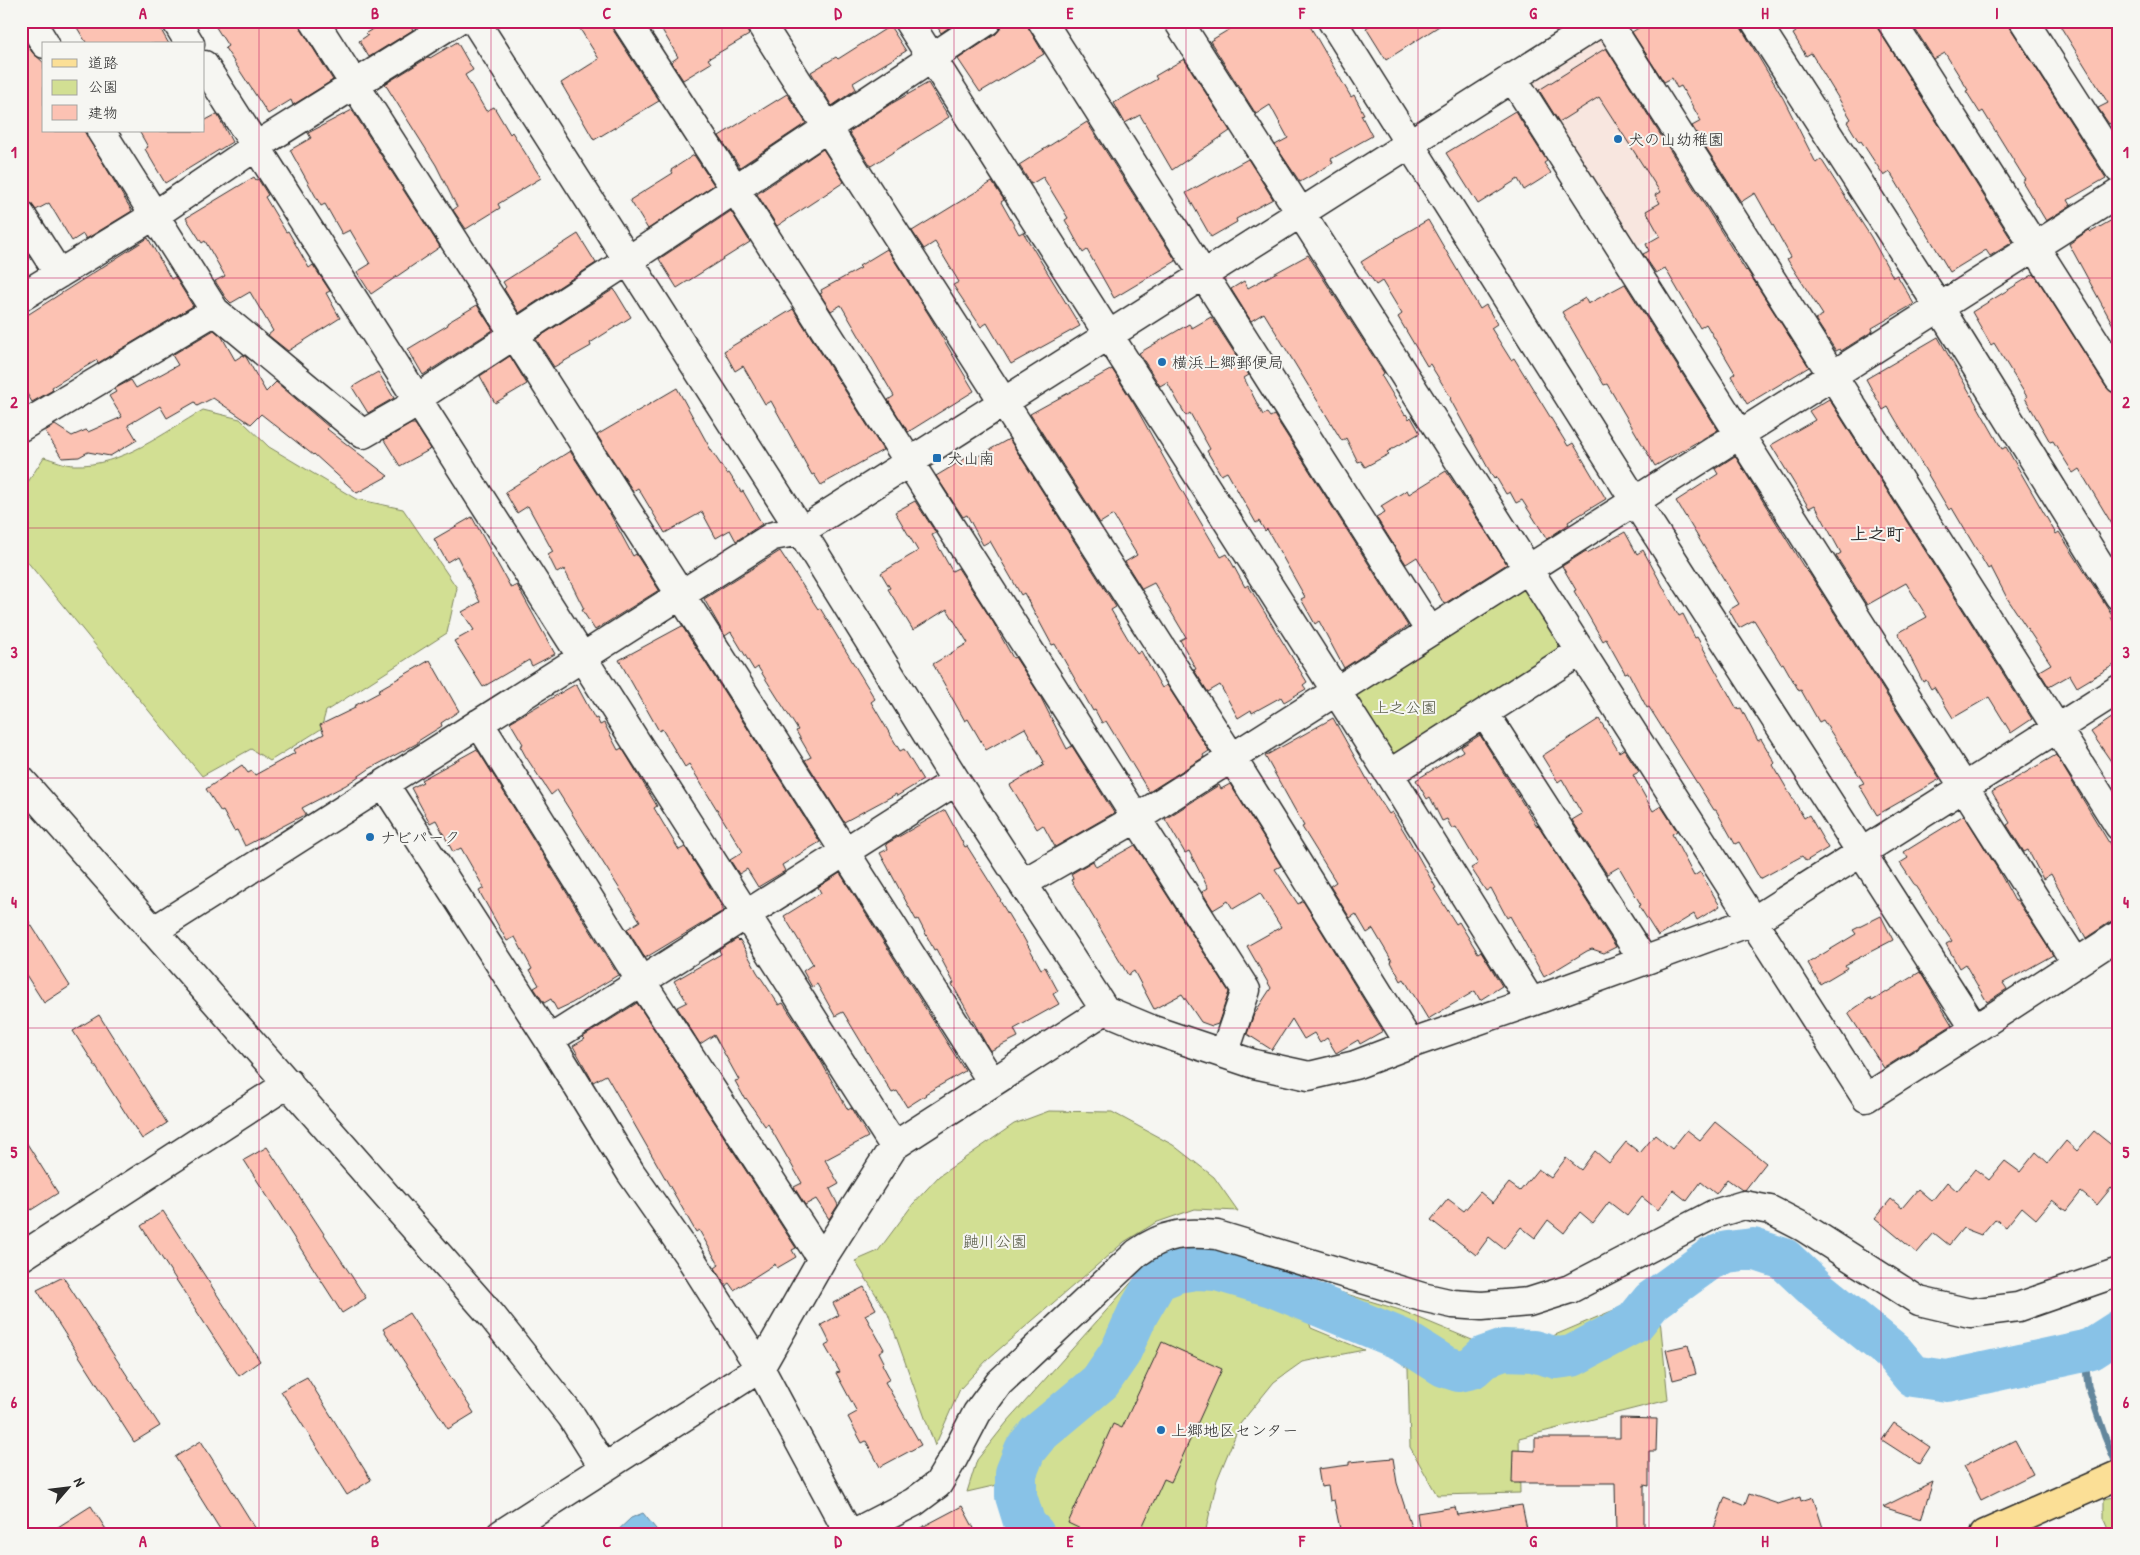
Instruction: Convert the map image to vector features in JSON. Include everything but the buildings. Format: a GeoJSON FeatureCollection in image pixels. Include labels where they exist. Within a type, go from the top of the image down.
{"type":"FeatureCollection","features":[{"type":"Feature","properties":{"kind":"main road"},"geometry":{"type":"LineString","coordinates":[[1985,1534],[2112,1478]]}},
{"type":"Feature","properties":{"kind":"street"},"geometry":{"type":"LineString","coordinates":[[31,21],[44,42]]}},
{"type":"Feature","properties":{"kind":"street"},"geometry":{"type":"LineString","coordinates":[[176,21],[189,42]]}},
{"type":"Feature","properties":{"kind":"street"},"geometry":{"type":"LineString","coordinates":[[314,21],[992,1082]]}},
{"type":"Feature","properties":{"kind":"street"},"geometry":{"type":"LineString","coordinates":[[21,297],[155,215],[255,147],[456,21]]}},
{"type":"Feature","properties":{"kind":"street"},"geometry":{"type":"LineString","coordinates":[[475,21],[801,531],[956,781],[1105,1010],[1153,1030],[1254,1064],[1309,1076],[1355,1065],[1753,921],[2119,689]]}},
{"type":"Feature","properties":{"kind":"street"},"geometry":{"type":"LineString","coordinates":[[626,21],[736,189],[908,463],[1246,990],[1224,1054]]}},
{"type":"Feature","properties":{"kind":"street"},"geometry":{"type":"LineString","coordinates":[[759,21],[1232,758],[1410,1044]]}},
{"type":"Feature","properties":{"kind":"street"},"geometry":{"type":"LineString","coordinates":[[908,21],[1334,691],[1389,774],[1531,1002]]}},
{"type":"Feature","properties":{"kind":"street"},"geometry":{"type":"LineString","coordinates":[[102,132],[215,311],[363,434],[405,410],[416,399],[629,260],[987,21]]}},
{"type":"Feature","properties":{"kind":"street"},"geometry":{"type":"LineString","coordinates":[[1042,21],[1430,631]]}},
{"type":"Feature","properties":{"kind":"street"},"geometry":{"type":"LineString","coordinates":[[1178,21],[1866,1098],[1976,1029],[2119,935]]}},
{"type":"Feature","properties":{"kind":"street"},"geometry":{"type":"LineString","coordinates":[[1332,21],[1635,501],[1976,1029]]}},
{"type":"Feature","properties":{"kind":"street"},"geometry":{"type":"LineString","coordinates":[[153,930],[772,536],[801,531],[1004,404],[1602,21]]}},
{"type":"Feature","properties":{"kind":"street"},"geometry":{"type":"LineString","coordinates":[[1607,21],[2119,826]]}},
{"type":"Feature","properties":{"kind":"street"},"geometry":{"type":"LineString","coordinates":[[1755,21],[1939,307],[2119,596]]}},
{"type":"Feature","properties":{"kind":"street"},"geometry":{"type":"LineString","coordinates":[[1891,21],[2119,379]]}},
{"type":"Feature","properties":{"kind":"street"},"geometry":{"type":"LineString","coordinates":[[2024,21],[2119,169]]}},
{"type":"Feature","properties":{"kind":"street"},"geometry":{"type":"LineString","coordinates":[[205,67],[894,1146]]}},
{"type":"Feature","properties":{"kind":"street"},"geometry":{"type":"LineString","coordinates":[[1512,77],[2076,963]]}},
{"type":"Feature","properties":{"kind":"street"},"geometry":{"type":"LineString","coordinates":[[1023,884],[1137,818],[2119,193]]}},
{"type":"Feature","properties":{"kind":"street"},"geometry":{"type":"LineString","coordinates":[[21,215],[59,274]]}},
{"type":"Feature","properties":{"kind":"street"},"geometry":{"type":"LineString","coordinates":[[21,427],[215,311]]}},
{"type":"Feature","properties":{"kind":"street"},"geometry":{"type":"LineString","coordinates":[[1389,774],[1581,651]]}},
{"type":"Feature","properties":{"kind":"street"},"geometry":{"type":"LineString","coordinates":[[1485,714],[1644,961]]}},
{"type":"Feature","properties":{"kind":"street"},"geometry":{"type":"LineString","coordinates":[[479,723],[641,980],[822,1259]]}},
{"type":"Feature","properties":{"kind":"street"},"geometry":{"type":"LineString","coordinates":[[21,780],[492,1316],[572,1417],[604,1468]]}},
{"type":"Feature","properties":{"kind":"street"},"geometry":{"type":"LineString","coordinates":[[549,1040],[956,781]]}},
{"type":"Feature","properties":{"kind":"street"},"geometry":{"type":"LineString","coordinates":[[384,784],[549,1040],[631,1173],[691,1259],[760,1368],[850,1534],[914,1502],[938,1484],[953,1460],[977,1412],[999,1383],[1137,1253],[1167,1236],[1187,1232],[1217,1235],[1280,1256],[1422,1298],[1453,1304],[1482,1306],[1529,1302],[1570,1289],[1714,1214],[1744,1205],[1770,1210],[1803,1227],[1919,1301],[1970,1313],[2018,1307],[2119,1272]]}},
{"type":"Feature","properties":{"kind":"street"},"geometry":{"type":"LineString","coordinates":[[501,1534],[760,1368],[822,1259],[894,1146],[1105,1010]]}},
{"type":"Feature","properties":{"kind":"street"},"geometry":{"type":"LineString","coordinates":[[21,1257],[289,1083]]}},
{"type":"Feature","properties":{"kind":"shaded area","name":"犬の山幼稚園"},"geometry":{"type":"Polygon","coordinates":[[[1606,31],[1716,197],[1629,251],[1522,82],[1606,31]]]}},
{"type":"Feature","properties":{"kind":"green space"},"geometry":{"type":"Polygon","coordinates":[[[203,410],[240,419],[269,447],[356,499],[403,509],[457,588],[447,633],[326,711],[321,729],[270,761],[251,749],[202,776],[21,554],[21,541],[29,526],[21,500],[21,493],[44,457],[74,465],[109,460],[142,447],[203,410]]]}},
{"type":"Feature","properties":{"kind":"green space","name":"上之公園"},"geometry":{"type":"Polygon","coordinates":[[[1524,587],[1563,646],[1391,765],[1346,696],[1524,587]]]}},
{"type":"Feature","properties":{"kind":"green space","name":"鼬川公園"},"geometry":{"type":"Polygon","coordinates":[[[1049,1111],[1112,1112],[1173,1145],[1214,1177],[1238,1211],[1195,1209],[1155,1223],[1124,1242],[989,1358],[960,1389],[935,1446],[888,1314],[855,1261],[878,1251],[913,1204],[939,1176],[1014,1124],[1049,1111]]]}},
{"type":"Feature","properties":{"kind":"green space"},"geometry":{"type":"Polygon","coordinates":[[[1138,1275],[1139,1305],[1113,1360],[1066,1412],[1024,1454],[1019,1480],[967,1492],[977,1460],[1007,1422],[1138,1275]]]}},
{"type":"Feature","properties":{"kind":"green space"},"geometry":{"type":"Polygon","coordinates":[[[1286,1276],[1400,1310],[1508,1355],[1628,1304],[1651,1283],[1675,1294],[1659,1308],[1668,1400],[1519,1438],[1520,1493],[1437,1495],[1410,1447],[1408,1368],[1286,1276]]]}},
{"type":"Feature","properties":{"kind":"green space"},"geometry":{"type":"Polygon","coordinates":[[[1193,1281],[1308,1318],[1311,1328],[1364,1350],[1302,1362],[1274,1382],[1240,1424],[1217,1480],[1205,1534],[1055,1534],[1034,1517],[1027,1490],[1039,1446],[1074,1419],[1107,1378],[1135,1339],[1152,1299],[1168,1282],[1193,1281]]]}},
{"type":"Feature","properties":{"kind":"green space"},"geometry":{"type":"Polygon","coordinates":[[[2119,1496],[2119,1534],[2110,1534],[2104,1520],[2104,1499],[2119,1496]]]}},
{"type":"Feature","properties":{"kind":"water"},"geometry":{"type":"Polygon","coordinates":[[[643,1513],[660,1534],[614,1534],[631,1518],[643,1513]]]}},
{"type":"Feature","properties":{"kind":"waterway"},"geometry":{"type":"LineString","coordinates":[[1034,1534],[1025,1525],[1016,1496],[1016,1473],[1025,1450],[1038,1434],[1100,1382],[1120,1353],[1138,1313],[1157,1280],[1177,1272],[1196,1269],[1217,1270],[1272,1286],[1403,1340],[1444,1366],[1459,1371],[1472,1368],[1484,1357],[1504,1350],[1533,1351],[1557,1358],[1572,1356],[1635,1322],[1652,1301],[1710,1259],[1727,1252],[1753,1249],[1784,1259],[1818,1291],[1893,1352],[1913,1376],[1947,1381],[2091,1349],[2119,1331]]}},
{"type":"Feature","properties":{"kind":"waterway"},"geometry":{"type":"LineString","coordinates":[[2084,1351],[2088,1386],[2105,1437],[2119,1470]]}},
{"type":"Feature","properties":{"kind":"place","name":"犬の山幼稚園"},"geometry":{"type":"Point","coordinates":[1618,139]}},
{"type":"Feature","properties":{"kind":"place","name":"横浜上郷郵便局"},"geometry":{"type":"Point","coordinates":[1162,362]}},
{"type":"Feature","properties":{"kind":"place","name":"犬山南"},"geometry":{"type":"Point","coordinates":[937,458]}},
{"type":"Feature","properties":{"kind":"place","name":"ナビパーク"},"geometry":{"type":"Point","coordinates":[370,837]}},
{"type":"Feature","properties":{"kind":"place","name":"上郷地区センター"},"geometry":{"type":"Point","coordinates":[1161,1430]}},
{"type":"Feature","properties":{"kind":"district","name":"上之町"},"geometry":{"type":"Point","coordinates":[1877,533]}}]}
